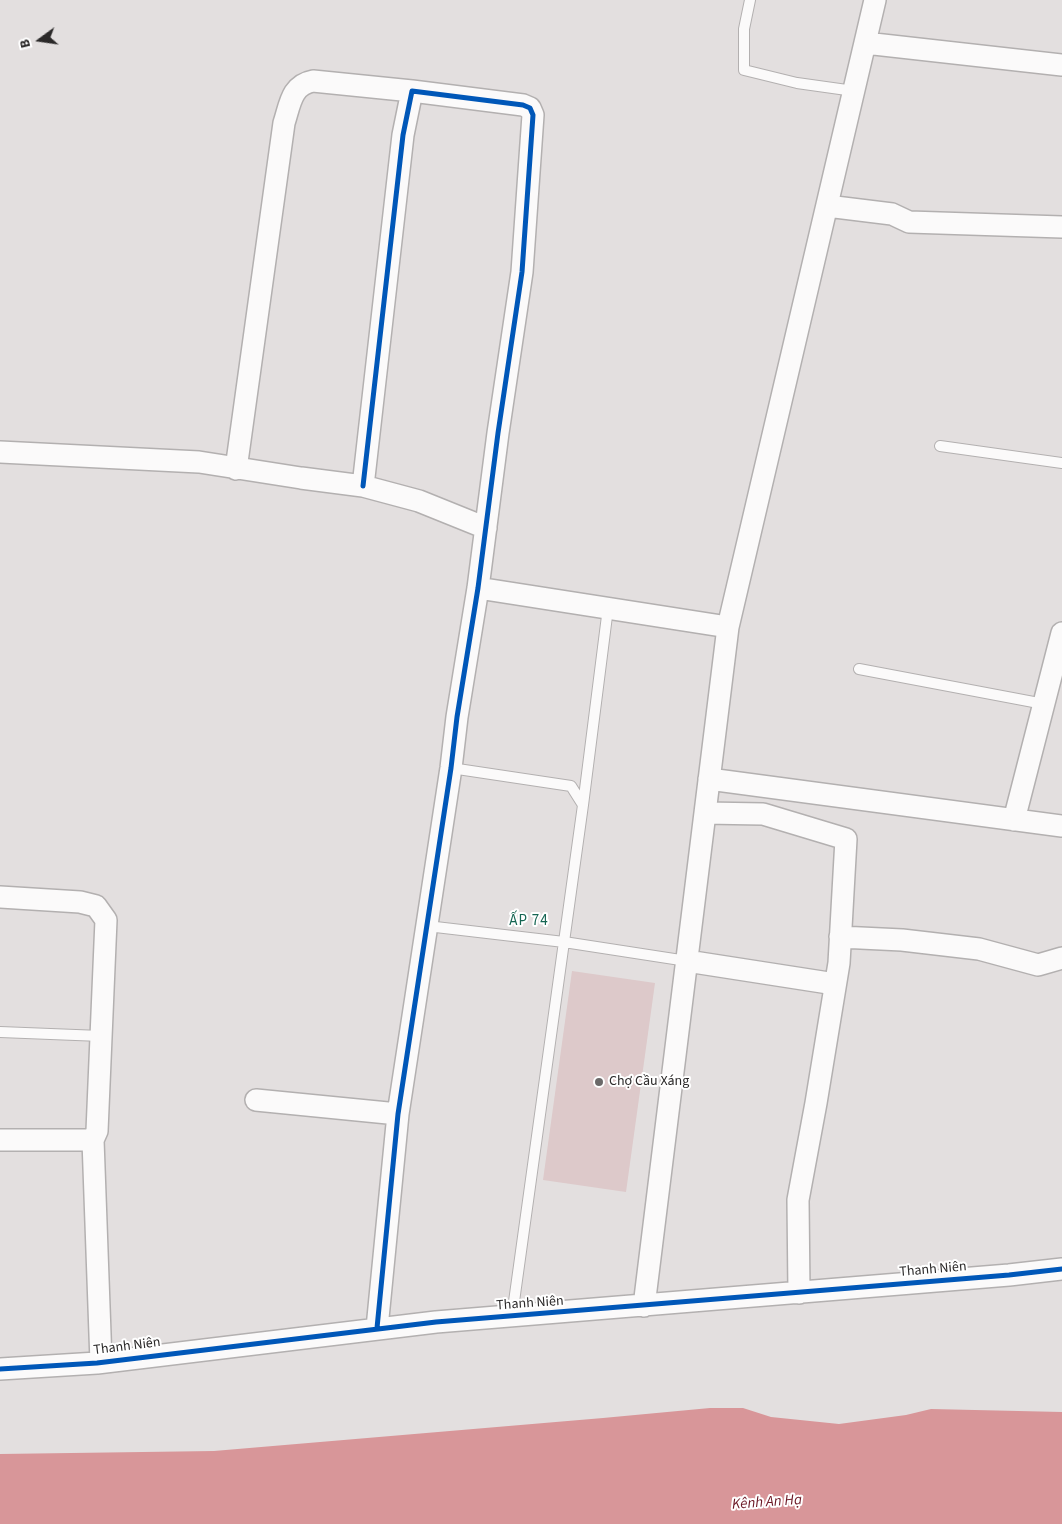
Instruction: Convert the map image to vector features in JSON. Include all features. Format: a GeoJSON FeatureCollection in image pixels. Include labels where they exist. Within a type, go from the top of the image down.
{"type":"FeatureCollection","features":[{"type":"Feature","properties":{"kind":"street"},"geometry":{"type":"LineString","coordinates":[[644,1306],[728,626],[836,208],[854,91],[875,0]]}},
{"type":"Feature","properties":{"kind":"street"},"geometry":{"type":"LineString","coordinates":[[865,43],[1062,65]]}},
{"type":"Feature","properties":{"kind":"street"},"geometry":{"type":"LineString","coordinates":[[236,468],[284,123],[294,93],[303,83],[313,81],[523,105],[530,108],[533,115],[522,272],[498,433],[478,588],[398,1114],[377,1328]]}},
{"type":"Feature","properties":{"kind":"street"},"geometry":{"type":"LineString","coordinates":[[363,486],[403,136],[412,92]]}},
{"type":"Feature","properties":{"kind":"street"},"geometry":{"type":"LineString","coordinates":[[836,208],[892,214],[909,222],[1062,227]]}},
{"type":"Feature","properties":{"kind":"street"},"geometry":{"type":"LineString","coordinates":[[0,452],[199,462],[363,486],[419,502],[486,528]]}},
{"type":"Feature","properties":{"kind":"street"},"geometry":{"type":"LineString","coordinates":[[478,588],[728,626]]}},
{"type":"Feature","properties":{"kind":"street"},"geometry":{"type":"LineString","coordinates":[[1014,820],[1062,633]]}},
{"type":"Feature","properties":{"kind":"street"},"geometry":{"type":"LineString","coordinates":[[709,779],[1062,826]]}},
{"type":"Feature","properties":{"kind":"street"},"geometry":{"type":"LineString","coordinates":[[705,813],[762,814],[846,839],[835,984],[798,1200],[799,1293]]}},
{"type":"Feature","properties":{"kind":"street"},"geometry":{"type":"LineString","coordinates":[[0,897],[80,902],[96,906],[106,920],[97,1131],[93,1140],[101,1362]]}},
{"type":"Feature","properties":{"kind":"street"},"geometry":{"type":"LineString","coordinates":[[840,937],[902,940],[979,949],[1038,965],[1062,958]]}},
{"type":"Feature","properties":{"kind":"street"},"geometry":{"type":"LineString","coordinates":[[686,961],[835,984]]}},
{"type":"Feature","properties":{"kind":"street"},"geometry":{"type":"LineString","coordinates":[[256,1100],[398,1114]]}},
{"type":"Feature","properties":{"kind":"street"},"geometry":{"type":"LineString","coordinates":[[0,1140],[93,1140]]}},
{"type":"Feature","properties":{"kind":"street","name":"Thanh Niên"},"geometry":{"type":"LineString","coordinates":[[0,1369],[101,1362],[377,1328],[1009,1275],[1062,1268]]}},
{"type":"Feature","properties":{"kind":"lane"},"geometry":{"type":"LineString","coordinates":[[750,0],[744,29],[744,70],[797,83],[854,91]]}},
{"type":"Feature","properties":{"kind":"lane"},"geometry":{"type":"LineString","coordinates":[[940,446],[1062,463]]}},
{"type":"Feature","properties":{"kind":"lane"},"geometry":{"type":"LineString","coordinates":[[512,1316],[583,805],[608,608]]}},
{"type":"Feature","properties":{"kind":"lane"},"geometry":{"type":"LineString","coordinates":[[859,669],[1044,704]]}},
{"type":"Feature","properties":{"kind":"lane"},"geometry":{"type":"LineString","coordinates":[[451,768],[571,786],[583,805]]}},
{"type":"Feature","properties":{"kind":"lane"},"geometry":{"type":"LineString","coordinates":[[427,926],[564,942],[686,961]]}},
{"type":"Feature","properties":{"kind":"lane"},"geometry":{"type":"LineString","coordinates":[[0,1032],[101,1036]]}},
{"type":"Feature","properties":{"kind":"water","name":"Kênh An Hạ"},"geometry":{"type":"Polygon","coordinates":[[[710,1408],[743,1408],[771,1417],[839,1424],[906,1415],[931,1409],[1062,1412],[1062,1524],[0,1524],[0,1454],[214,1451],[710,1408]]]}},
{"type":"Feature","properties":{"kind":"building","name":"Chợ Cầu Xáng"},"geometry":{"type":"Polygon","coordinates":[[[572,971],[655,983],[626,1192],[543,1180],[572,971]]]}},
{"type":"Feature","properties":{"kind":"cycle path"},"geometry":{"type":"LineString","coordinates":[[363,486],[403,135],[412,91],[523,105],[530,108],[533,115],[522,272],[498,433],[478,588],[398,1114],[377,1328]]}},
{"type":"Feature","properties":{"kind":"cycle path"},"geometry":{"type":"LineString","coordinates":[[0,1369],[97,1363],[436,1322],[1009,1275],[1062,1269]]}},
{"type":"Feature","properties":{"kind":"place","name":"Chợ Cầu Xáng"},"geometry":{"type":"Point","coordinates":[599,1082]}},
{"type":"Feature","properties":{"kind":"district","name":"ẤP 74"},"geometry":{"type":"Point","coordinates":[529,922]}}]}
